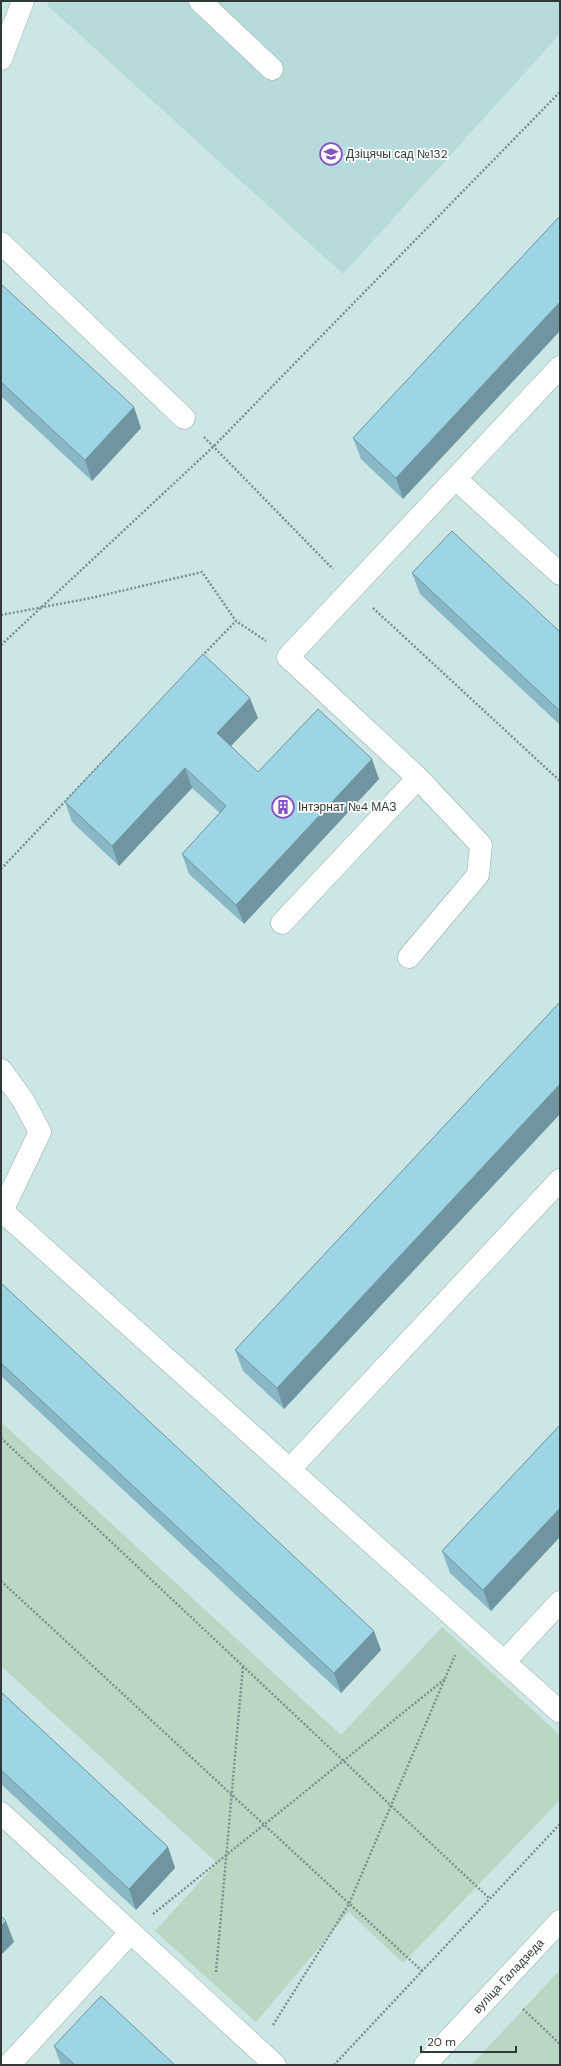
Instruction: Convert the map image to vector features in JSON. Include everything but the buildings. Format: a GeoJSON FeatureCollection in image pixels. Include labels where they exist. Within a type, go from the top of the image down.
{"type":"FeatureCollection","features":[{"type":"Feature","properties":{"kind":"street"},"geometry":{"type":"LineString","coordinates":[[1,59],[23,1]]}},
{"type":"Feature","properties":{"kind":"street"},"geometry":{"type":"LineString","coordinates":[[200,1],[272,69]]}},
{"type":"Feature","properties":{"kind":"street"},"geometry":{"type":"LineString","coordinates":[[1,243],[184,418]]}},
{"type":"Feature","properties":{"kind":"street"},"geometry":{"type":"LineString","coordinates":[[409,957],[478,875],[481,845],[418,778],[288,657],[560,367]]}},
{"type":"Feature","properties":{"kind":"street"},"geometry":{"type":"LineString","coordinates":[[456,479],[560,574]]}},
{"type":"Feature","properties":{"kind":"street"},"geometry":{"type":"LineString","coordinates":[[282,924],[418,778]]}},
{"type":"Feature","properties":{"kind":"street"},"geometry":{"type":"LineString","coordinates":[[1,1070],[23,1100],[40,1132],[2,1211],[560,1712]]}},
{"type":"Feature","properties":{"kind":"street"},"geometry":{"type":"LineString","coordinates":[[290,1469],[560,1180]]}},
{"type":"Feature","properties":{"kind":"street"},"geometry":{"type":"LineString","coordinates":[[504,1662],[560,1602]]}},
{"type":"Feature","properties":{"kind":"street"},"geometry":{"type":"LineString","coordinates":[[1,1812],[275,2065]]}},
{"type":"Feature","properties":{"kind":"street","name":"вуліца Галадзеда"},"geometry":{"type":"LineString","coordinates":[[425,2065],[560,1921]]}},
{"type":"Feature","properties":{"kind":"street"},"geometry":{"type":"LineString","coordinates":[[9,2065],[131,1932]]}},
{"type":"Feature","properties":{"kind":"path"},"geometry":{"type":"LineString","coordinates":[[1,645],[213,447],[560,92]]}},
{"type":"Feature","properties":{"kind":"path"},"geometry":{"type":"LineString","coordinates":[[1,615],[91,598],[202,572],[236,620],[288,657]]}},
{"type":"Feature","properties":{"kind":"path"},"geometry":{"type":"LineString","coordinates":[[198,661],[236,620]]}},
{"type":"Feature","properties":{"kind":"path"},"geometry":{"type":"LineString","coordinates":[[1,869],[132,730]]}},
{"type":"Feature","properties":{"kind":"path"},"geometry":{"type":"LineString","coordinates":[[1,1438],[490,1899]]}},
{"type":"Feature","properties":{"kind":"path"},"geometry":{"type":"LineString","coordinates":[[1,1581],[422,1972]]}},
{"type":"Feature","properties":{"kind":"path"},"geometry":{"type":"LineString","coordinates":[[259,2050],[349,1904],[466,1628]]}},
{"type":"Feature","properties":{"kind":"path"},"geometry":{"type":"LineString","coordinates":[[213,2007],[243,1666]]}},
{"type":"Feature","properties":{"kind":"path"},"geometry":{"type":"LineString","coordinates":[[131,1932],[445,1678]]}},
{"type":"Feature","properties":{"kind":"path"},"geometry":{"type":"LineString","coordinates":[[334,2065],[560,1824]]}},
{"type":"Feature","properties":{"kind":"path"},"geometry":{"type":"LineString","coordinates":[[523,2009],[560,2044]]}},
{"type":"Feature","properties":{"kind":"shaded area","name":"Дзіцячы сад №132"},"geometry":{"type":"Polygon","coordinates":[[[48,1],[560,1],[560,34],[343,274],[47,5],[48,1]]]}},
{"type":"Feature","properties":{"kind":"green space"},"geometry":{"type":"Polygon","coordinates":[[[1,1422],[341,1735],[442,1627],[560,1735],[560,1800],[403,1963],[349,1912],[256,2022],[155,1931],[217,1863],[1,1666],[1,1422]]]}},
{"type":"Feature","properties":{"kind":"green space"},"geometry":{"type":"Polygon","coordinates":[[[560,1970],[560,2065],[471,2065],[560,1970]]]}},
{"type":"Feature","properties":{"kind":"place","name":"Дзіцячы сад №132"},"geometry":{"type":"Point","coordinates":[331,154]}},
{"type":"Feature","properties":{"kind":"place","name":"Інтэрнат №4 МАЗ"},"geometry":{"type":"Point","coordinates":[283,807]}}]}
